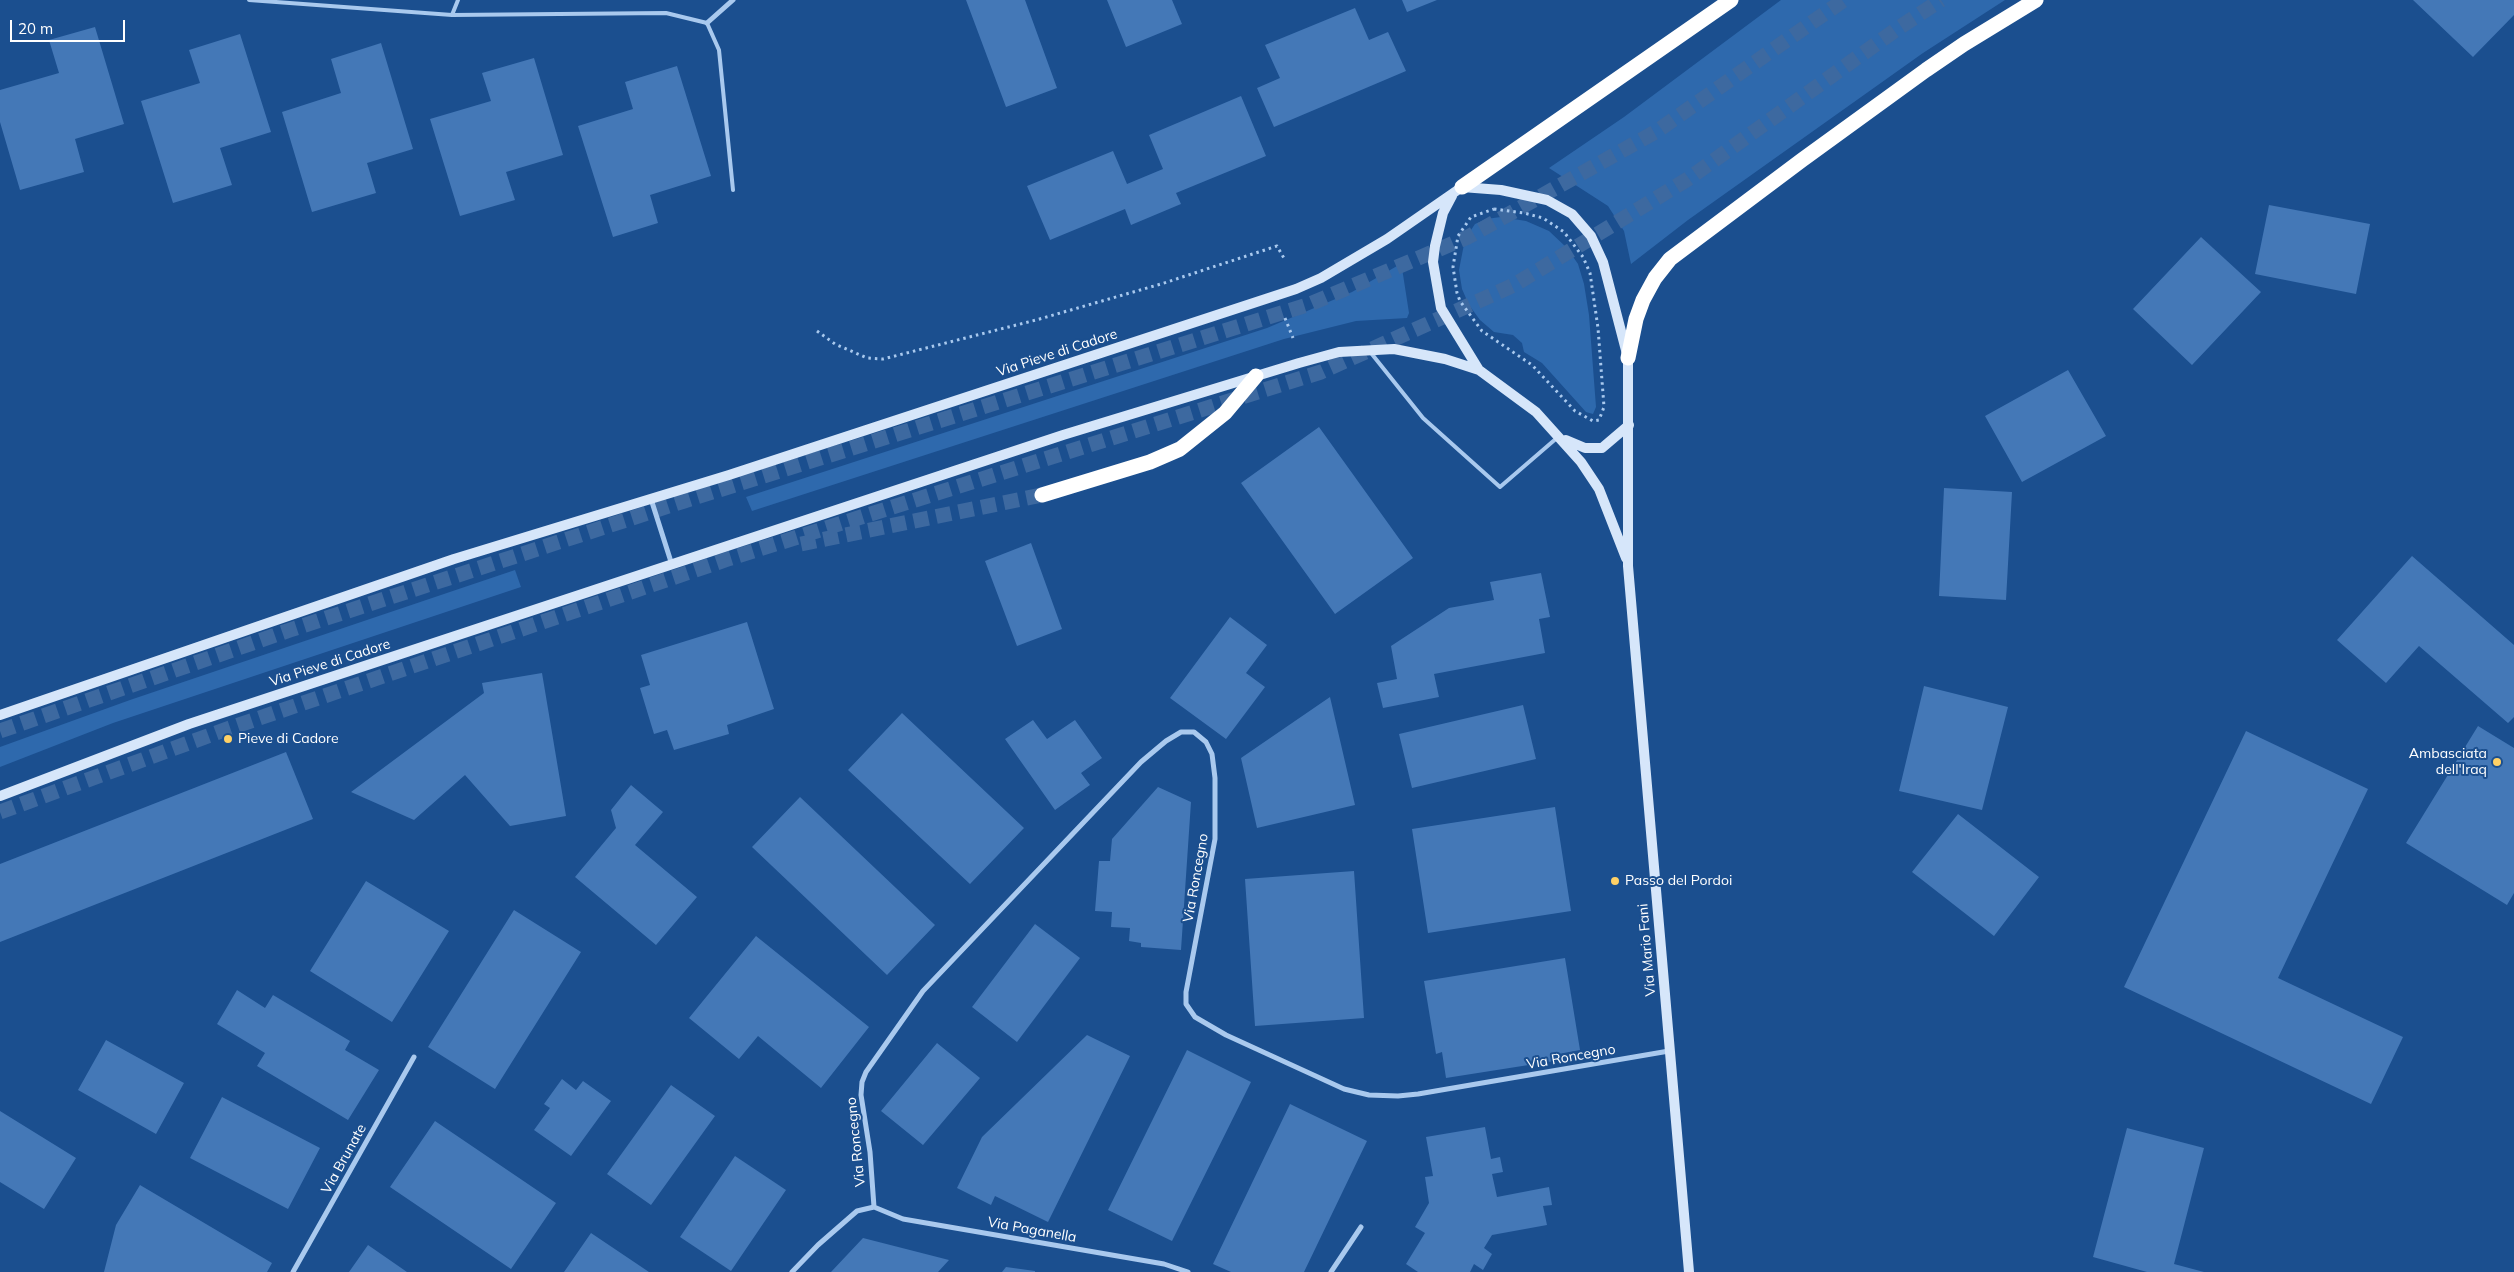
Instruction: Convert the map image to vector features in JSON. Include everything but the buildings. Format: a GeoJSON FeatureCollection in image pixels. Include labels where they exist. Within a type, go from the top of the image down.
{"type":"FeatureCollection","features":[{"type":"Feature","properties":{"kind":"highway"},"geometry":{"type":"LineString","coordinates":[[1458,190],[1731,0]]}},
{"type":"Feature","properties":{"kind":"highway"},"geometry":{"type":"LineString","coordinates":[[1628,358],[1636,319],[1643,300],[1654,278],[1670,259],[1794,165],[1926,70],[1964,44],[2036,0]]}},
{"type":"Feature","properties":{"kind":"highway"},"geometry":{"type":"LineString","coordinates":[[1042,496],[1150,462],[1180,449],[1225,413],[1256,376]]}},
{"type":"Feature","properties":{"kind":"street"},"geometry":{"type":"LineString","coordinates":[[707,23],[733,0]]}},
{"type":"Feature","properties":{"kind":"street"},"geometry":{"type":"LineString","coordinates":[[1458,190],[1502,190],[1535,196],[1561,206],[1582,223],[1604,262],[1628,358],[1628,566],[1599,489],[1559,436],[1528,406],[1478,370],[1448,323],[1441,308],[1436,289],[1433,262],[1437,233],[1443,213],[1458,190]]}},
{"type":"Feature","properties":{"kind":"street","name":"Via Pieve di Cadore"},"geometry":{"type":"LineString","coordinates":[[0,715],[454,559],[748,469],[1296,289],[1321,278],[1386,239],[1458,190]]}},
{"type":"Feature","properties":{"kind":"street","name":"Via Pieve di Cadore"},"geometry":{"type":"LineString","coordinates":[[0,796],[189,724],[1063,435],[1339,352],[1394,349],[1417,352],[1478,370]]}},
{"type":"Feature","properties":{"kind":"street"},"geometry":{"type":"LineString","coordinates":[[1559,436],[1577,446],[1594,449],[1608,444],[1629,425]]}},
{"type":"Feature","properties":{"kind":"street"},"geometry":{"type":"LineString","coordinates":[[651,498],[672,565]]}},
{"type":"Feature","properties":{"kind":"street","name":"Via Mario Fani"},"geometry":{"type":"LineString","coordinates":[[1628,566],[1689,1272]]}},
{"type":"Feature","properties":{"kind":"street","name":"Via Roncegno"},"geometry":{"type":"LineString","coordinates":[[874,1207],[870,1152],[861,1094],[866,1072],[923,991],[1142,762],[1166,741],[1182,732],[1194,732],[1206,742],[1212,754],[1215,778],[1215,839],[1185,998],[1186,1004],[1195,1017],[1226,1034],[1344,1089],[1369,1095],[1398,1096],[1418,1094],[1669,1051]]}},
{"type":"Feature","properties":{"kind":"street","name":"Via Brunate"},"geometry":{"type":"LineString","coordinates":[[293,1272],[414,1057]]}},
{"type":"Feature","properties":{"kind":"street"},"geometry":{"type":"LineString","coordinates":[[792,1272],[818,1245],[857,1211],[874,1207]]}},
{"type":"Feature","properties":{"kind":"street","name":"Via Paganella"},"geometry":{"type":"LineString","coordinates":[[874,1207],[902,1219],[1164,1264],[1188,1272]]}},
{"type":"Feature","properties":{"kind":"street"},"geometry":{"type":"LineString","coordinates":[[1332,1272],[1361,1227]]}},
{"type":"Feature","properties":{"kind":"lane"},"geometry":{"type":"LineString","coordinates":[[249,0],[452,15],[666,13],[707,23],[719,50],[733,190]]}},
{"type":"Feature","properties":{"kind":"lane"},"geometry":{"type":"LineString","coordinates":[[452,15],[458,0]]}},
{"type":"Feature","properties":{"kind":"lane"},"geometry":{"type":"LineString","coordinates":[[1368,349],[1423,418],[1500,486],[1559,436]]}},
{"type":"Feature","properties":{"kind":"path"},"geometry":{"type":"LineString","coordinates":[[1494,209],[1508,210],[1543,218],[1564,232],[1584,257],[1590,273],[1598,328],[1604,407],[1599,420],[1593,421],[1575,411],[1532,364],[1482,331],[1463,307],[1457,293],[1454,277],[1454,252],[1463,225],[1476,214],[1494,209]]}},
{"type":"Feature","properties":{"kind":"path"},"geometry":{"type":"LineString","coordinates":[[817,331],[835,344],[867,358],[883,359],[1055,314],[1160,284],[1277,246],[1285,260]]}},
{"type":"Feature","properties":{"kind":"path"},"geometry":{"type":"LineString","coordinates":[[1276,320],[1293,313]]}},
{"type":"Feature","properties":{"kind":"path"},"geometry":{"type":"LineString","coordinates":[[1284,317],[1293,334],[1293,341]]}},
{"type":"Feature","properties":{"kind":"path"},"geometry":{"type":"LineString","coordinates":[[1288,342],[1301,339]]}},
{"type":"Feature","properties":{"kind":"shaded area"},"geometry":{"type":"Polygon","coordinates":[[[1781,0],[2005,0],[1923,53],[1688,220],[1631,264],[1624,231],[1608,206],[1549,168],[1624,117],[1781,0]]]}},
{"type":"Feature","properties":{"kind":"shaded area"},"geometry":{"type":"Polygon","coordinates":[[[1501,217],[1526,221],[1549,231],[1567,248],[1578,264],[1584,284],[1589,315],[1596,407],[1593,414],[1586,412],[1542,363],[1524,352],[1522,343],[1513,335],[1494,332],[1480,320],[1469,305],[1462,289],[1459,270],[1465,239],[1475,224],[1486,219],[1501,217]]]}},
{"type":"Feature","properties":{"kind":"shaded area"},"geometry":{"type":"Polygon","coordinates":[[[1397,266],[1402,268],[1409,313],[1407,318],[1356,321],[1284,339],[752,511],[746,497],[1267,328],[1352,292],[1397,266]]]}},
{"type":"Feature","properties":{"kind":"shaded area"},"geometry":{"type":"Polygon","coordinates":[[[515,570],[521,587],[113,723],[0,767],[0,747],[130,700],[515,570]]]}},
{"type":"Feature","properties":{"kind":"tunnel"},"geometry":{"type":"LineString","coordinates":[[0,731],[290,630],[684,501],[1310,304],[1468,237],[1657,131],[1844,0]]}},
{"type":"Feature","properties":{"kind":"tunnel"},"geometry":{"type":"LineString","coordinates":[[0,812],[227,729],[728,559],[1321,372],[1514,285],[1688,179],[1897,29],[1941,0]]}},
{"type":"Feature","properties":{"kind":"tunnel"},"geometry":{"type":"LineString","coordinates":[[801,544],[1042,495]]}},
{"type":"Feature","properties":{"kind":"place","name":"Pieve di Cadore"},"geometry":{"type":"Point","coordinates":[228,739]}},
{"type":"Feature","properties":{"kind":"place","name":"Ambasciata dell'Iraq"},"geometry":{"type":"Point","coordinates":[2497,762]}},
{"type":"Feature","properties":{"kind":"place","name":"Passo del Pordoi"},"geometry":{"type":"Point","coordinates":[1615,881]}}]}
